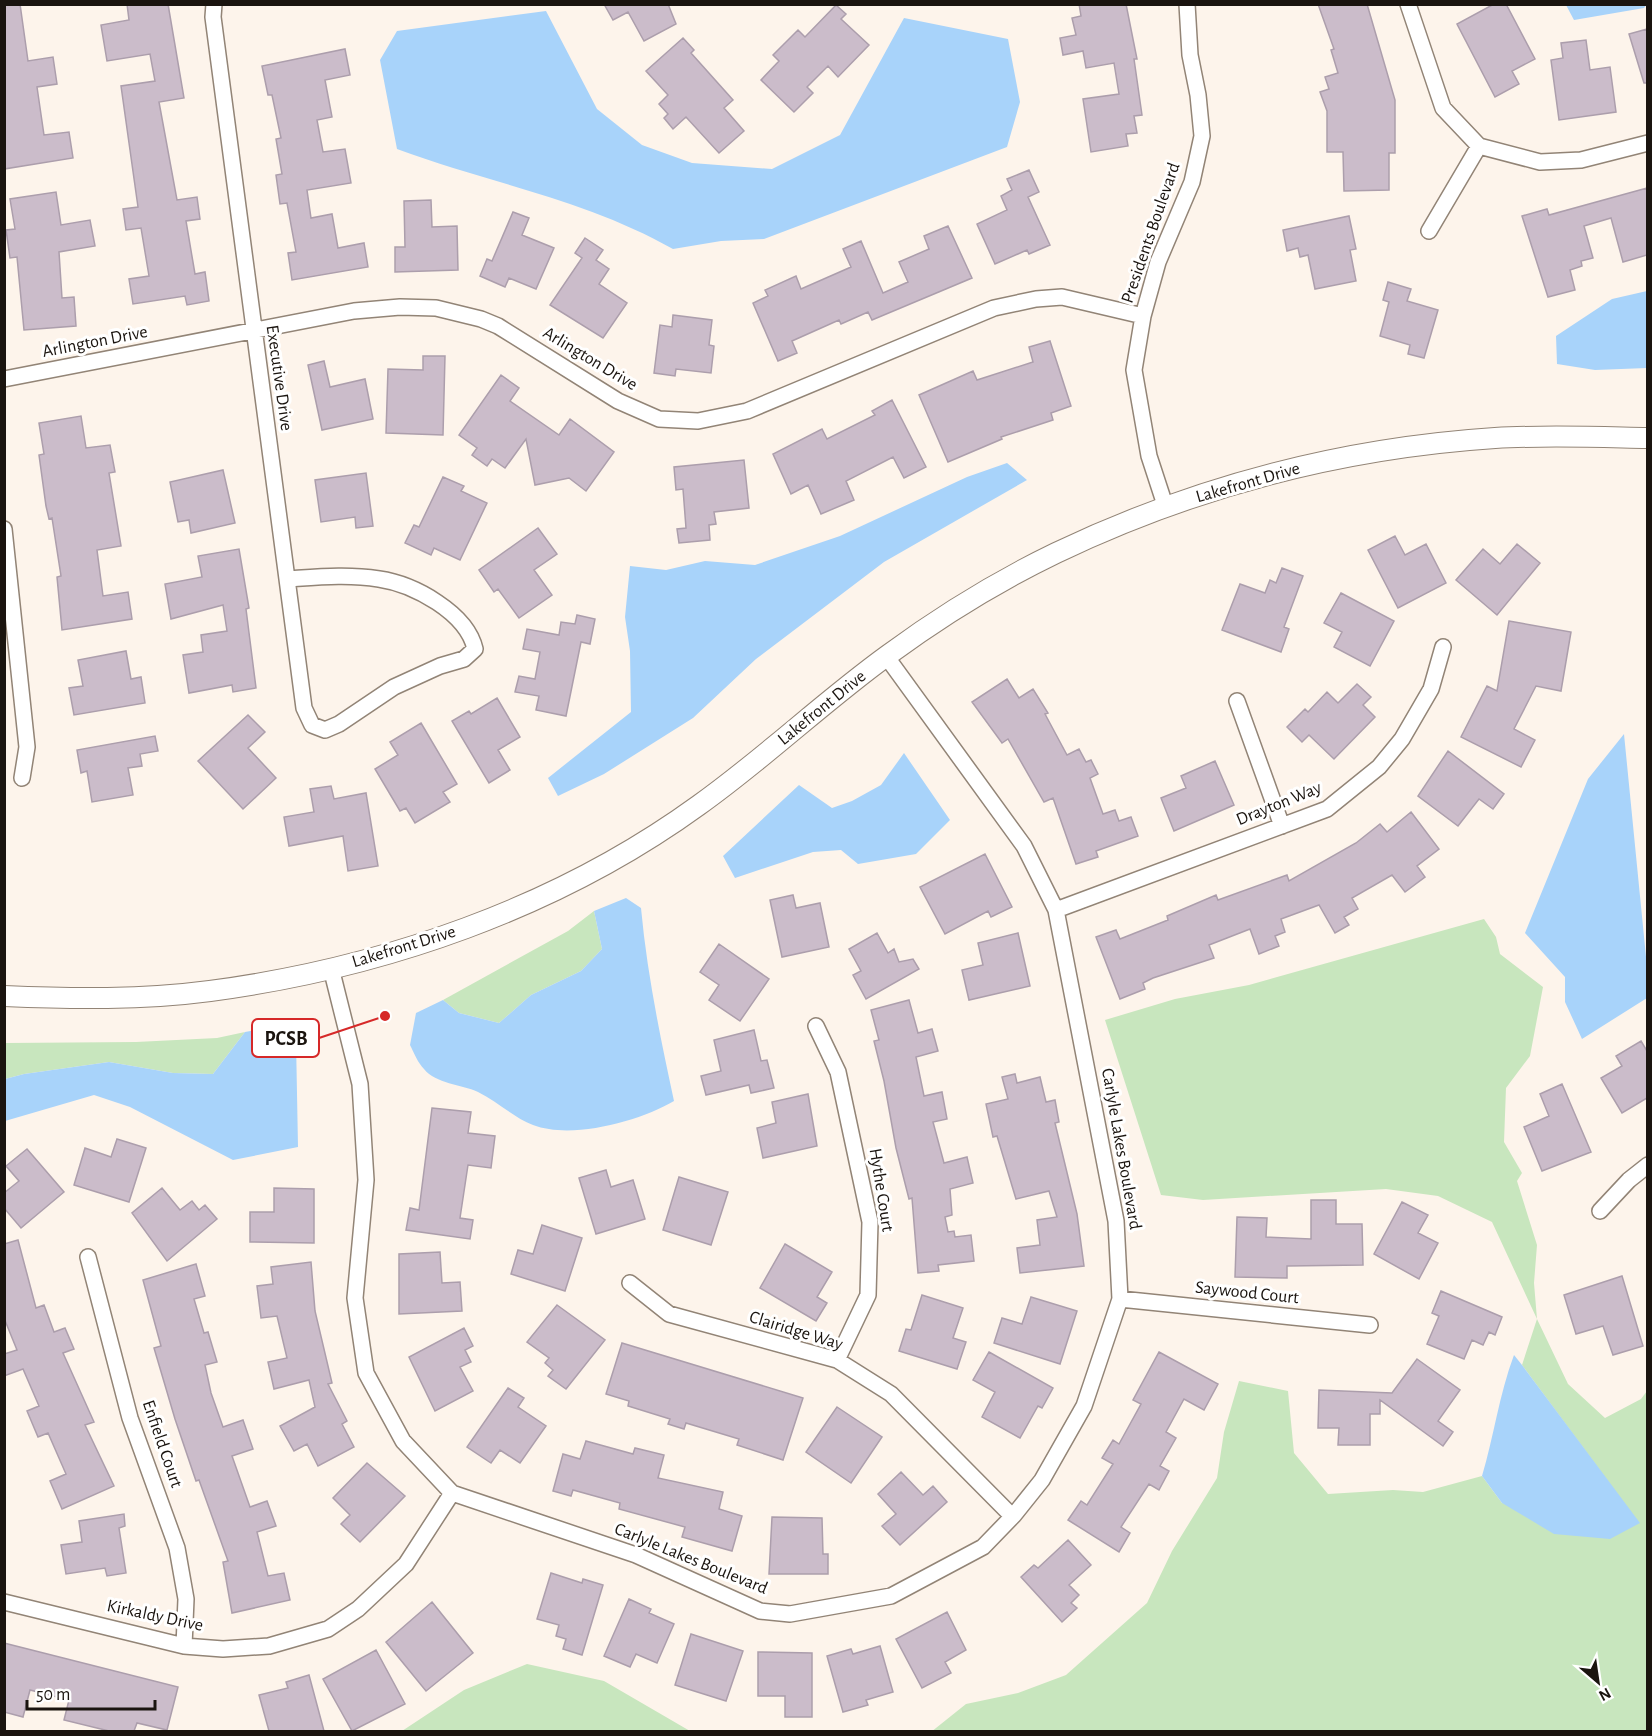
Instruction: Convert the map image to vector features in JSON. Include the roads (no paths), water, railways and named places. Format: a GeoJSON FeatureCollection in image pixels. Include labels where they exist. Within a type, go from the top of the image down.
{"type":"FeatureCollection","features":[{"type":"Feature","properties":{"kind":"street","name":"Executive Drive"},"geometry":{"type":"LineString","coordinates":[[214,4],[213,18],[253,331],[304,708],[312,724],[325,729],[339,724],[394,687],[440,666],[464,660],[475,649],[472,636],[461,622],[442,605],[382,579],[343,576],[287,579]]}},
{"type":"Feature","properties":{"kind":"street","name":"Presidents Boulevard"},"geometry":{"type":"LineString","coordinates":[[1166,508],[1149,456],[1134,370],[1143,316],[1158,262],[1192,182],[1202,136],[1198,95],[1190,55],[1187,4]]}},
{"type":"Feature","properties":{"kind":"street"},"geometry":{"type":"LineString","coordinates":[[1408,4],[1443,108],[1479,146],[1540,162],[1581,160],[1647,143]]}},
{"type":"Feature","properties":{"kind":"street"},"geometry":{"type":"LineString","coordinates":[[1429,231],[1479,146]]}},
{"type":"Feature","properties":{"kind":"street","name":"Arlington Drive"},"geometry":{"type":"LineString","coordinates":[[4,379],[354,311],[400,307],[447,309],[498,326],[608,395],[659,419],[698,421],[747,411],[994,308],[1062,297],[1143,316]]}},
{"type":"Feature","properties":{"kind":"street","name":"Lakefront Drive"},"geometry":{"type":"LineString","coordinates":[[4,996],[95,998],[171,995],[260,983],[405,949],[535,900],[628,851],[696,808],[886,656],[946,615],[1055,553],[1166,508],[1271,474],[1397,448],[1525,437],[1647,438]]}},
{"type":"Feature","properties":{"kind":"street"},"geometry":{"type":"LineString","coordinates":[[4,529],[27,747],[22,778]]}},
{"type":"Feature","properties":{"kind":"street","name":"Drayton Way"},"geometry":{"type":"LineString","coordinates":[[1056,910],[1327,809],[1379,767],[1402,739],[1431,689],[1443,647]]}},
{"type":"Feature","properties":{"kind":"street","name":"Carlyle Lakes Boulevard"},"geometry":{"type":"LineString","coordinates":[[331,968],[360,1084],[366,1180],[355,1298],[366,1372],[403,1441],[452,1493],[636,1556],[760,1611],[790,1614],[891,1596],[983,1547],[1014,1515],[1042,1480],[1084,1406],[1120,1299],[1116,1221],[1056,910],[1024,846],[886,656]]}},
{"type":"Feature","properties":{"kind":"street"},"geometry":{"type":"LineString","coordinates":[[1237,701],[1281,826]]}},
{"type":"Feature","properties":{"kind":"street","name":"Hythe Court"},"geometry":{"type":"LineString","coordinates":[[816,1026],[838,1072],[870,1222],[868,1294],[837,1360]]}},
{"type":"Feature","properties":{"kind":"street"},"geometry":{"type":"LineString","coordinates":[[1600,1211],[1629,1180],[1647,1165]]}},
{"type":"Feature","properties":{"kind":"street","name":"Enfield Court"},"geometry":{"type":"LineString","coordinates":[[88,1257],[130,1418],[177,1548],[186,1599],[184,1646]]}},
{"type":"Feature","properties":{"kind":"street","name":"Clairidge Way"},"geometry":{"type":"LineString","coordinates":[[630,1283],[669,1314],[837,1360],[891,1394],[1008,1513],[1014,1515]]}},
{"type":"Feature","properties":{"kind":"street","name":"Saywood Court"},"geometry":{"type":"LineString","coordinates":[[1120,1299],[1370,1325]]}},
{"type":"Feature","properties":{"kind":"street","name":"Kirkaldy Drive"},"geometry":{"type":"LineString","coordinates":[[4,1602],[184,1646],[223,1649],[269,1646],[328,1629],[358,1610],[406,1564],[452,1493]]}},
{"type":"Feature","properties":{"kind":"water"},"geometry":{"type":"Polygon","coordinates":[[[1647,4],[1644,8],[1574,20],[1566,5],[1647,4]]]}},
{"type":"Feature","properties":{"kind":"water"},"geometry":{"type":"Polygon","coordinates":[[[546,11],[597,109],[642,145],[692,163],[772,169],[840,135],[904,18],[1008,39],[1020,102],[1007,147],[764,239],[721,241],[673,249],[607,217],[397,149],[380,60],[397,31],[546,11]]]}},
{"type":"Feature","properties":{"kind":"water"},"geometry":{"type":"Polygon","coordinates":[[[1647,291],[1647,368],[1595,370],[1557,364],[1556,336],[1612,299],[1647,291]]]}},
{"type":"Feature","properties":{"kind":"water"},"geometry":{"type":"Polygon","coordinates":[[[1007,463],[1027,480],[884,562],[756,659],[693,718],[604,774],[558,796],[548,778],[631,712],[630,651],[625,617],[630,566],[666,570],[705,561],[755,565],[840,536],[967,477],[1007,463]]]}},
{"type":"Feature","properties":{"kind":"water"},"geometry":{"type":"Polygon","coordinates":[[[1624,734],[1647,967],[1647,998],[1582,1039],[1565,1002],[1565,977],[1525,933],[1588,779],[1624,734]]]}},
{"type":"Feature","properties":{"kind":"water"},"geometry":{"type":"Polygon","coordinates":[[[904,753],[950,820],[916,854],[858,864],[841,850],[813,852],[735,878],[723,856],[799,785],[832,808],[852,801],[881,785],[904,753]]]}},
{"type":"Feature","properties":{"kind":"water"},"geometry":{"type":"Polygon","coordinates":[[[626,898],[641,908],[650,980],[674,1101],[643,1115],[605,1126],[586,1129],[549,1129],[526,1122],[478,1092],[435,1078],[422,1067],[410,1045],[416,1013],[443,1000],[459,1013],[499,1023],[531,995],[581,971],[602,949],[594,911],[626,898]]]}},
{"type":"Feature","properties":{"kind":"water"},"geometry":{"type":"Polygon","coordinates":[[[282,1025],[296,1040],[298,1147],[233,1160],[130,1107],[94,1095],[5,1121],[5,1079],[24,1074],[109,1062],[173,1073],[213,1074],[245,1032],[282,1025]]]}},
{"type":"Feature","properties":{"kind":"water"},"geometry":{"type":"Polygon","coordinates":[[[1514,1355],[1640,1523],[1610,1539],[1554,1534],[1502,1503],[1482,1476],[1504,1385],[1514,1355]]]}},
{"type":"Feature","properties":{"kind":"place","name":"PCSB"},"geometry":{"type":"Point","coordinates":[385,1016]}}]}
